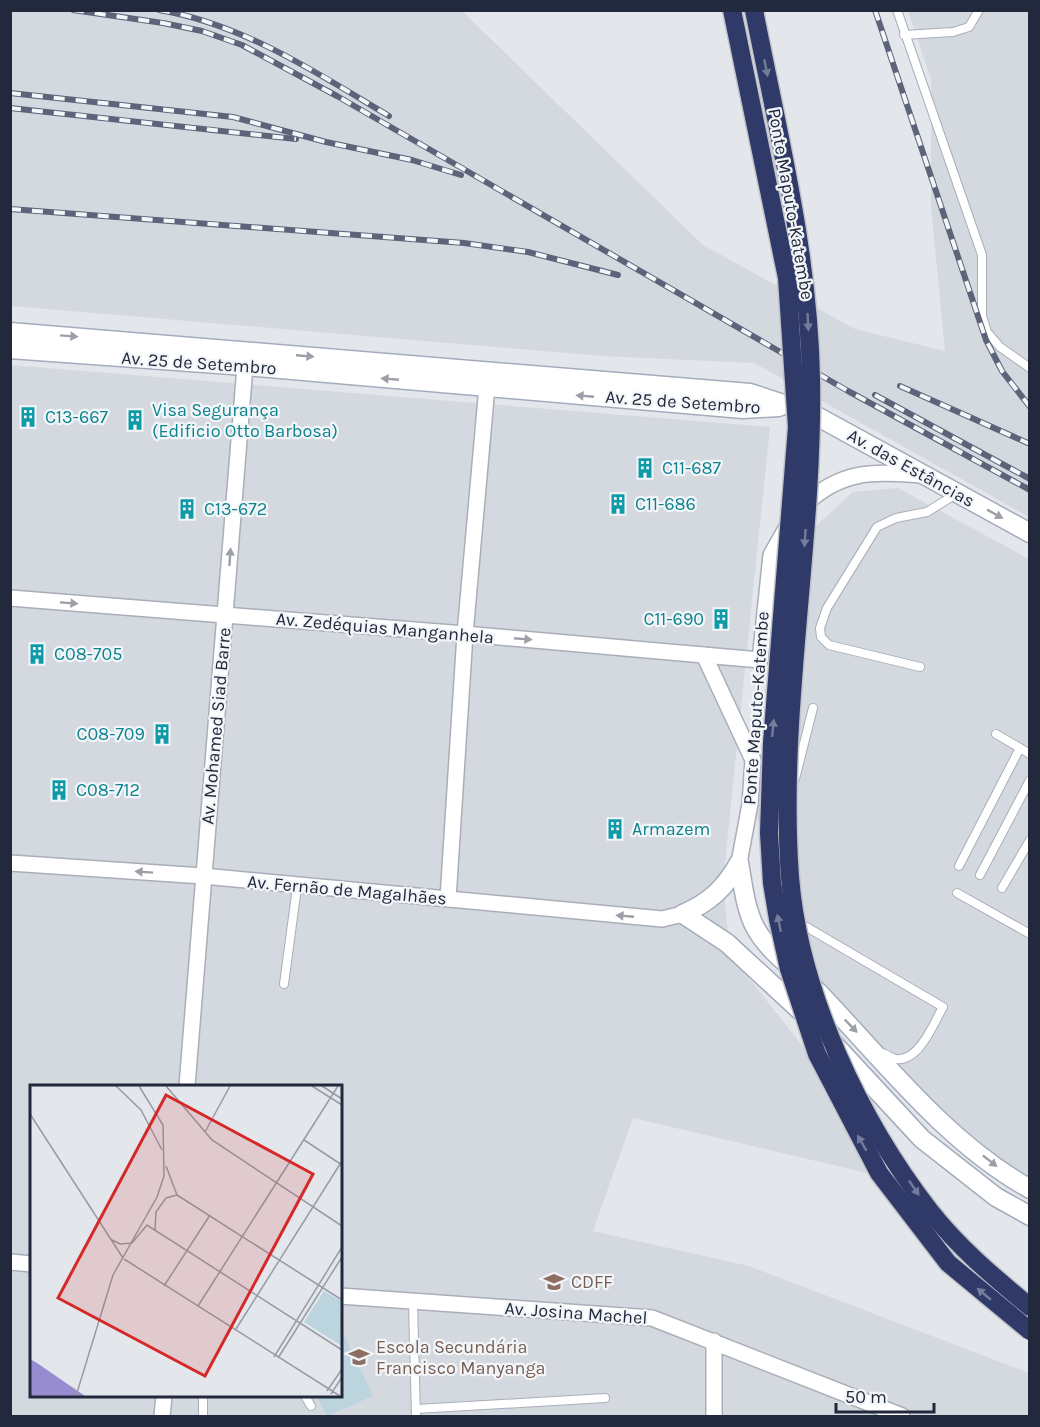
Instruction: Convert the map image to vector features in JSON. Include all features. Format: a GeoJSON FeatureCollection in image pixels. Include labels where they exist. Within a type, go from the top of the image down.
{"type":"FeatureCollection","features":[{"type":"Feature","properties":{"kind":"highway","name":"Ponte Maputo-Katembe"},"geometry":{"type":"LineString","coordinates":[[732,10],[787,278],[797,427],[772,754],[769,834],[772,883],[789,969],[817,1054],[879,1173],[948,1263],[1029,1331]]}},
{"type":"Feature","properties":{"kind":"highway","name":"Ponte Maputo-Katembe"},"geometry":{"type":"LineString","coordinates":[[754,10],[799,238],[806,285],[811,378],[810,478],[790,716],[789,842],[791,880],[799,927],[812,981],[833,1046],[869,1116],[930,1212],[971,1257],[1029,1307]]}},
{"type":"Feature","properties":{"kind":"main road","name":"Av. 25 de Setembro"},"geometry":{"type":"LineString","coordinates":[[10,332],[487,380],[743,409],[789,406]]}},
{"type":"Feature","properties":{"kind":"main road","name":"Av. 25 de Setembro"},"geometry":{"type":"LineString","coordinates":[[10,349],[487,380]]}},
{"type":"Feature","properties":{"kind":"main road","name":"Av. das Estâncias"},"geometry":{"type":"LineString","coordinates":[[789,406],[812,413],[1029,533]]}},
{"type":"Feature","properties":{"kind":"main road"},"geometry":{"type":"LineString","coordinates":[[683,914],[716,896],[728,883],[739,863]]}},
{"type":"Feature","properties":{"kind":"main road"},"geometry":{"type":"LineString","coordinates":[[739,863],[748,911],[756,929],[872,1048],[940,1123],[1029,1189]]}},
{"type":"Feature","properties":{"kind":"main road"},"geometry":{"type":"LineString","coordinates":[[683,914],[727,943],[758,969],[853,1063],[922,1139],[996,1197],[1029,1216]]}},
{"type":"Feature","properties":{"kind":"street","name":"Av. Mohamed Siad Barre"},"geometry":{"type":"LineString","coordinates":[[187,1085],[202,876],[226,615],[245,366]]}},
{"type":"Feature","properties":{"kind":"street"},"geometry":{"type":"LineString","coordinates":[[448,899],[465,634],[487,380]]}},
{"type":"Feature","properties":{"kind":"street","name":"Av. Zedéquias Manganhela"},"geometry":{"type":"LineString","coordinates":[[10,598],[760,660],[771,555],[794,514],[811,498],[856,474],[874,472],[925,475]]}},
{"type":"Feature","properties":{"kind":"street"},"geometry":{"type":"LineString","coordinates":[[704,655],[753,760],[750,804],[739,863]]}},
{"type":"Feature","properties":{"kind":"street","name":"Av. Fernão de Magalhães"},"geometry":{"type":"LineString","coordinates":[[10,863],[202,876],[297,887],[662,919],[683,914]]}},
{"type":"Feature","properties":{"kind":"street"},"geometry":{"type":"LineString","coordinates":[[10,1262],[30,1264]]}},
{"type":"Feature","properties":{"kind":"street","name":"Av. Josina Machel"},"geometry":{"type":"LineString","coordinates":[[342,1296],[413,1303],[652,1318],[902,1416]]}},
{"type":"Feature","properties":{"kind":"street"},"geometry":{"type":"LineString","coordinates":[[714,1341],[714,1416]]}},
{"type":"Feature","properties":{"kind":"street"},"geometry":{"type":"LineString","coordinates":[[162,1416],[164,1397]]}},
{"type":"Feature","properties":{"kind":"lane"},"geometry":{"type":"LineString","coordinates":[[897,10],[982,255],[982,316],[987,332],[1000,347],[1029,368]]}},
{"type":"Feature","properties":{"kind":"lane"},"geometry":{"type":"LineString","coordinates":[[904,35],[953,32],[969,27],[979,10]]}},
{"type":"Feature","properties":{"kind":"lane"},"geometry":{"type":"LineString","coordinates":[[920,667],[829,645],[821,637],[820,628],[827,608],[877,527],[896,518],[927,512],[957,493]]}},
{"type":"Feature","properties":{"kind":"lane"},"geometry":{"type":"LineString","coordinates":[[813,708],[804,750],[777,836],[781,882],[795,920],[944,1006],[919,1047],[909,1056],[896,1059],[872,1048]]}},
{"type":"Feature","properties":{"kind":"lane"},"geometry":{"type":"LineString","coordinates":[[996,734],[1029,754]]}},
{"type":"Feature","properties":{"kind":"lane"},"geometry":{"type":"LineString","coordinates":[[959,866],[1020,748]]}},
{"type":"Feature","properties":{"kind":"lane"},"geometry":{"type":"LineString","coordinates":[[980,875],[1029,780]]}},
{"type":"Feature","properties":{"kind":"lane"},"geometry":{"type":"LineString","coordinates":[[1002,888],[1029,840]]}},
{"type":"Feature","properties":{"kind":"lane"},"geometry":{"type":"LineString","coordinates":[[284,984],[297,887]]}},
{"type":"Feature","properties":{"kind":"lane"},"geometry":{"type":"LineString","coordinates":[[957,893],[1029,934]]}},
{"type":"Feature","properties":{"kind":"lane"},"geometry":{"type":"LineString","coordinates":[[413,1303],[416,1413],[605,1398]]}},
{"type":"Feature","properties":{"kind":"lane"},"geometry":{"type":"LineString","coordinates":[[203,1397],[203,1416]]}},
{"type":"Feature","properties":{"kind":"lane"},"geometry":{"type":"LineString","coordinates":[[306,1397],[311,1406]]}},
{"type":"Feature","properties":{"kind":"shaded area"},"geometry":{"type":"Polygon","coordinates":[[[10,11],[462,11],[703,245],[855,329],[945,351],[931,206],[931,79],[908,11],[1029,11],[1029,517],[754,363],[602,356],[11,306],[10,11]]]}},
{"type":"Feature","properties":{"kind":"shaded area"},"geometry":{"type":"Polygon","coordinates":[[[10,365],[770,427],[723,882],[730,954],[874,1137],[867,1173],[633,1118],[593,1231],[749,1266],[1029,1373],[1029,1416],[11,1416],[10,365]]]}},
{"type":"Feature","properties":{"kind":"shaded area"},"geometry":{"type":"Polygon","coordinates":[[[898,488],[1029,559],[1029,1186],[929,1103],[820,984],[782,916],[756,813],[780,594],[804,537],[853,492],[898,488]]]}},
{"type":"Feature","properties":{"kind":"shaded area"},"geometry":{"type":"Polygon","coordinates":[[[342,1331],[373,1396],[327,1416],[318,1397],[342,1397],[342,1331]]]}},
{"type":"Feature","properties":{"kind":"railway"},"geometry":{"type":"LineString","coordinates":[[73,10],[202,31],[242,45],[337,96],[848,391],[1030,490]]}},
{"type":"Feature","properties":{"kind":"railway"},"geometry":{"type":"LineString","coordinates":[[159,10],[220,26],[250,38],[307,67],[389,116]]}},
{"type":"Feature","properties":{"kind":"railway"},"geometry":{"type":"LineString","coordinates":[[875,10],[986,340],[1002,371],[1030,407]]}},
{"type":"Feature","properties":{"kind":"railway"},"geometry":{"type":"LineString","coordinates":[[10,93],[233,117],[326,142],[412,160],[461,175]]}},
{"type":"Feature","properties":{"kind":"railway"},"geometry":{"type":"LineString","coordinates":[[10,108],[296,139]]}},
{"type":"Feature","properties":{"kind":"railway"},"geometry":{"type":"LineString","coordinates":[[10,209],[464,243],[528,252],[618,275]]}},
{"type":"Feature","properties":{"kind":"railway"},"geometry":{"type":"LineString","coordinates":[[900,386],[1030,444]]}},
{"type":"Feature","properties":{"kind":"railway"},"geometry":{"type":"LineString","coordinates":[[875,395],[1030,479]]}},
{"type":"Feature","properties":{"kind":"place","name":"C13-667"},"geometry":{"type":"Point","coordinates":[28,417]}},
{"type":"Feature","properties":{"kind":"place","name":"Visa Segurança (Edificio Otto Barbosa)"},"geometry":{"type":"Point","coordinates":[135,420]}},
{"type":"Feature","properties":{"kind":"place","name":"C11-687"},"geometry":{"type":"Point","coordinates":[645,468]}},
{"type":"Feature","properties":{"kind":"place","name":"C11-686"},"geometry":{"type":"Point","coordinates":[618,504]}},
{"type":"Feature","properties":{"kind":"place","name":"C13-672"},"geometry":{"type":"Point","coordinates":[187,509]}},
{"type":"Feature","properties":{"kind":"place","name":"C11-690"},"geometry":{"type":"Point","coordinates":[721,619]}},
{"type":"Feature","properties":{"kind":"place","name":"C08-705"},"geometry":{"type":"Point","coordinates":[37,654]}},
{"type":"Feature","properties":{"kind":"place","name":"C08-709"},"geometry":{"type":"Point","coordinates":[162,734]}},
{"type":"Feature","properties":{"kind":"place","name":"C08-712"},"geometry":{"type":"Point","coordinates":[59,790]}},
{"type":"Feature","properties":{"kind":"place","name":"Armazem"},"geometry":{"type":"Point","coordinates":[615,829]}},
{"type":"Feature","properties":{"kind":"place","name":"CDFF"},"geometry":{"type":"Point","coordinates":[554,1282]}},
{"type":"Feature","properties":{"kind":"place","name":"Escola Secundária Francisco Manyanga"},"geometry":{"type":"Point","coordinates":[359,1357]}}]}
